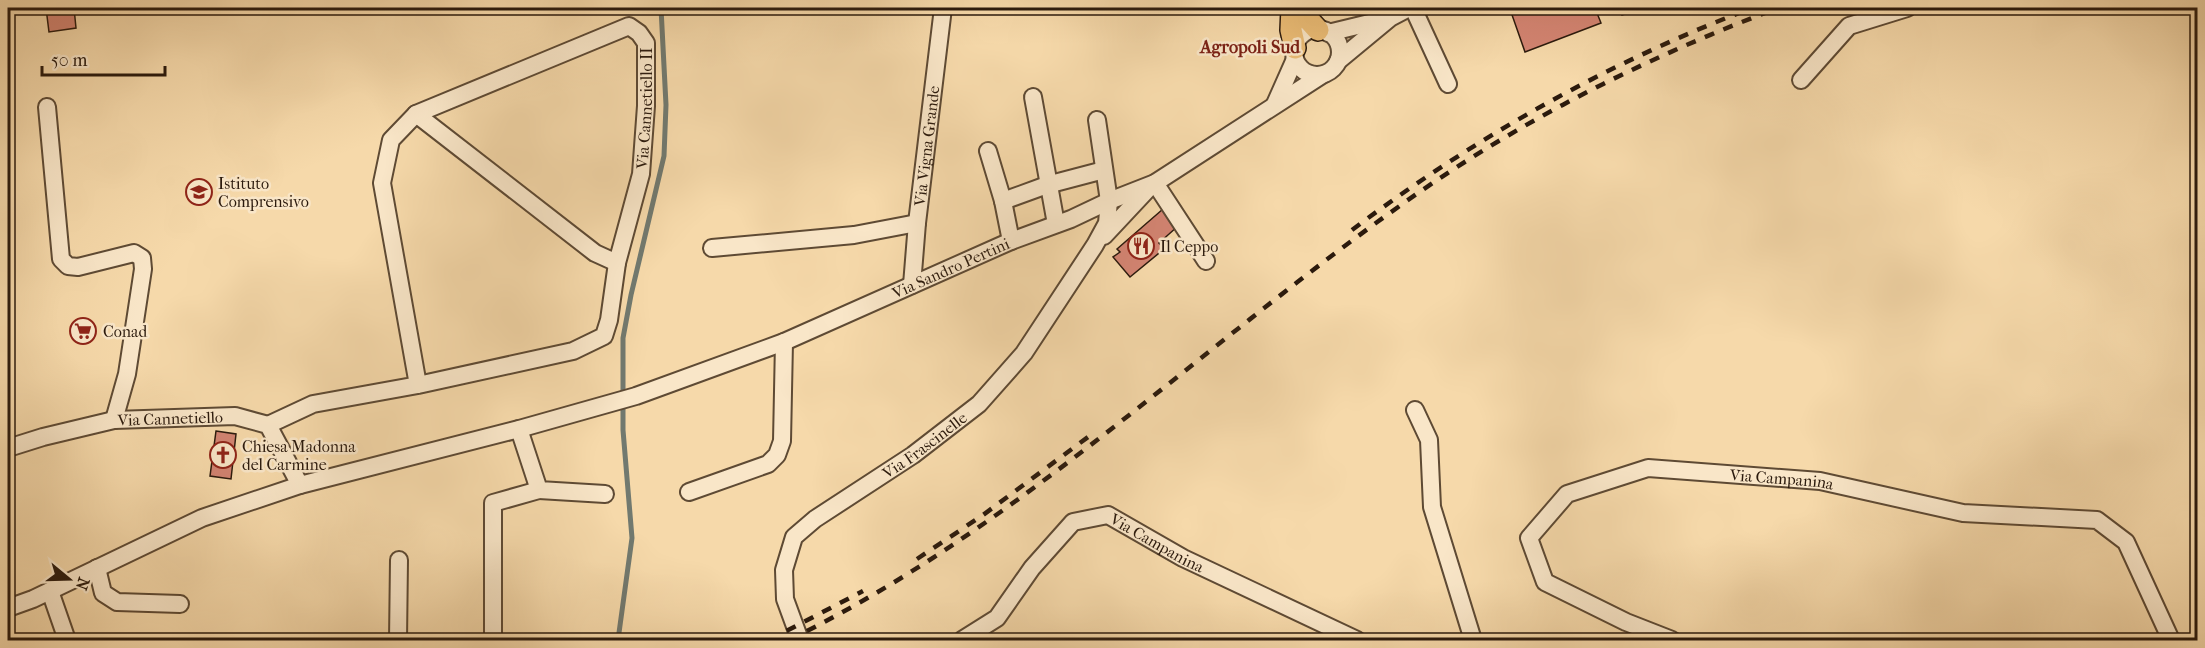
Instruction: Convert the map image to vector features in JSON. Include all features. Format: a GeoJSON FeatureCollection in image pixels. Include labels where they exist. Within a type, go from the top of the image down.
{"type":"FeatureCollection","features":[{"type":"Feature","properties":{"kind":"main road"},"geometry":{"type":"LineString","coordinates":[[1292,8],[1291,30],[1295,53]]}},
{"type":"Feature","properties":{"kind":"main road"},"geometry":{"type":"LineString","coordinates":[[1298,8],[1323,31]]}},
{"type":"Feature","properties":{"kind":"street","name":"Via Vigna Grande"},"geometry":{"type":"LineString","coordinates":[[912,285],[917,223],[944,8]]}},
{"type":"Feature","properties":{"kind":"street"},"geometry":{"type":"LineString","coordinates":[[1801,80],[1849,26],[1907,8]]}},
{"type":"Feature","properties":{"kind":"street"},"geometry":{"type":"LineString","coordinates":[[1275,104],[1300,37],[1312,30],[1323,31],[1401,11]]}},
{"type":"Feature","properties":{"kind":"street"},"geometry":{"type":"LineString","coordinates":[[1338,61],[1401,11]]}},
{"type":"Feature","properties":{"kind":"street"},"geometry":{"type":"LineString","coordinates":[[1401,11],[1448,84]]}},
{"type":"Feature","properties":{"kind":"street","name":"Via Cannetiello II"},"geometry":{"type":"LineString","coordinates":[[268,425],[313,404],[418,385],[573,351],[603,336],[609,320],[617,263],[641,174],[646,105],[646,43],[639,33],[629,26],[416,114],[391,140],[382,183],[418,385]]}},
{"type":"Feature","properties":{"kind":"street"},"geometry":{"type":"LineString","coordinates":[[1295,53],[1298,65],[1309,74],[1322,75],[1334,67],[1340,55],[1337,42],[1323,31]]}},
{"type":"Feature","properties":{"kind":"street","name":"Via Sandro Pertini"},"geometry":{"type":"LineString","coordinates":[[8,608],[50,591],[202,518],[300,485],[519,429],[636,396],[784,342],[1011,241],[1064,222],[1103,203],[1155,183],[1322,75]]}},
{"type":"Feature","properties":{"kind":"street"},"geometry":{"type":"LineString","coordinates":[[1032,97],[1045,157],[1047,185],[1064,222],[1085,221],[1092,228],[1095,241]]}},
{"type":"Feature","properties":{"kind":"street"},"geometry":{"type":"LineString","coordinates":[[47,107],[61,259],[68,266],[78,267],[134,253],[142,258],[143,270],[127,374],[114,420]]}},
{"type":"Feature","properties":{"kind":"street"},"geometry":{"type":"LineString","coordinates":[[416,114],[594,253],[617,263]]}},
{"type":"Feature","properties":{"kind":"street"},"geometry":{"type":"LineString","coordinates":[[1097,120],[1104,170],[1103,203]]}},
{"type":"Feature","properties":{"kind":"street"},"geometry":{"type":"LineString","coordinates":[[988,151],[1003,201],[1011,241]]}},
{"type":"Feature","properties":{"kind":"street"},"geometry":{"type":"LineString","coordinates":[[1003,201],[1047,185],[1104,170]]}},
{"type":"Feature","properties":{"kind":"street"},"geometry":{"type":"LineString","coordinates":[[1155,183],[1206,261]]}},
{"type":"Feature","properties":{"kind":"street","name":"Via Frascinelle"},"geometry":{"type":"LineString","coordinates":[[1095,241],[1155,183]]}},
{"type":"Feature","properties":{"kind":"street","name":"Via Frascinelle"},"geometry":{"type":"LineString","coordinates":[[800,640],[785,599],[784,570],[794,537],[815,519],[913,455],[979,404],[1024,353],[1107,223],[1103,203]]}},
{"type":"Feature","properties":{"kind":"street"},"geometry":{"type":"LineString","coordinates":[[712,248],[854,235],[917,223]]}},
{"type":"Feature","properties":{"kind":"street"},"geometry":{"type":"LineString","coordinates":[[689,492],[768,464],[777,455],[782,441],[784,342]]}},
{"type":"Feature","properties":{"kind":"street"},"geometry":{"type":"LineString","coordinates":[[1415,410],[1429,440],[1432,507],[1473,640]]}},
{"type":"Feature","properties":{"kind":"street","name":"Via Cannetiello"},"geometry":{"type":"LineString","coordinates":[[8,448],[114,420],[235,416],[268,425]]}},
{"type":"Feature","properties":{"kind":"street"},"geometry":{"type":"LineString","coordinates":[[268,425],[300,485]]}},
{"type":"Feature","properties":{"kind":"street"},"geometry":{"type":"LineString","coordinates":[[519,429],[539,490]]}},
{"type":"Feature","properties":{"kind":"street","name":"Via Campanina"},"geometry":{"type":"LineString","coordinates":[[1672,640],[1626,622],[1545,582],[1529,538],[1567,494],[1648,468],[1820,481],[1963,513],[2097,520],[2126,542],[2170,640]]}},
{"type":"Feature","properties":{"kind":"street"},"geometry":{"type":"LineString","coordinates":[[493,640],[493,503],[539,490],[604,494]]}},
{"type":"Feature","properties":{"kind":"street","name":"Via Campanina"},"geometry":{"type":"LineString","coordinates":[[962,640],[997,618],[1032,568],[1073,522],[1108,515],[1183,558],[1357,640]]}},
{"type":"Feature","properties":{"kind":"street"},"geometry":{"type":"LineString","coordinates":[[398,640],[399,560]]}},
{"type":"Feature","properties":{"kind":"street"},"geometry":{"type":"LineString","coordinates":[[97,568],[103,593],[117,603],[180,604]]}},
{"type":"Feature","properties":{"kind":"street"},"geometry":{"type":"LineString","coordinates":[[50,591],[67,640]]}},
{"type":"Feature","properties":{"kind":"building"},"geometry":{"type":"Polygon","coordinates":[[[46,8],[74,8],[76,28],[49,32],[46,8]]]}},
{"type":"Feature","properties":{"kind":"building"},"geometry":{"type":"Polygon","coordinates":[[[1523,8],[1595,8],[1601,23],[1525,52],[1511,12],[1523,8]]]}},
{"type":"Feature","properties":{"kind":"building"},"geometry":{"type":"Polygon","coordinates":[[[1620,8],[1643,8],[1622,15],[1620,8]]]}},
{"type":"Feature","properties":{"kind":"building","name":"Il Ceppo"},"geometry":{"type":"Polygon","coordinates":[[[1163,209],[1178,226],[1159,243],[1164,249],[1130,277],[1113,257],[1120,252],[1117,249],[1163,209]]]}},
{"type":"Feature","properties":{"kind":"building","name":"Chiesa Madonna del Carmine"},"geometry":{"type":"Polygon","coordinates":[[[216,431],[236,434],[231,479],[210,476],[216,431]]]}},
{"type":"Feature","properties":{"kind":"waterway"},"geometry":{"type":"LineString","coordinates":[[618,640],[632,538],[623,430],[623,338],[664,156],[666,105],[661,8]]}},
{"type":"Feature","properties":{"kind":"railway"},"geometry":{"type":"LineString","coordinates":[[1352,230],[1446,164],[1544,105],[1646,53],[1752,8]]}},
{"type":"Feature","properties":{"kind":"railway"},"geometry":{"type":"LineString","coordinates":[[789,640],[872,595],[952,546],[1103,435],[1325,261],[1401,205],[1490,146],[1536,119],[1631,70],[1728,27],[1778,8]]}},
{"type":"Feature","properties":{"kind":"railway"},"geometry":{"type":"LineString","coordinates":[[917,559],[983,515],[1088,437]]}},
{"type":"Feature","properties":{"kind":"railway"},"geometry":{"type":"LineString","coordinates":[[769,640],[863,591]]}},
{"type":"Feature","properties":{"kind":"place","name":"Istituto Comprensivo"},"geometry":{"type":"Point","coordinates":[199,192]}},
{"type":"Feature","properties":{"kind":"place","name":"Il Ceppo"},"geometry":{"type":"Point","coordinates":[1141,246]}},
{"type":"Feature","properties":{"kind":"place","name":"Conad"},"geometry":{"type":"Point","coordinates":[83,331]}},
{"type":"Feature","properties":{"kind":"place","name":"Chiesa Madonna del Carmine"},"geometry":{"type":"Point","coordinates":[223,455]}},
{"type":"Feature","properties":{"kind":"district","name":"Agropoli Sud"},"geometry":{"type":"Point","coordinates":[1250,47]}}]}
